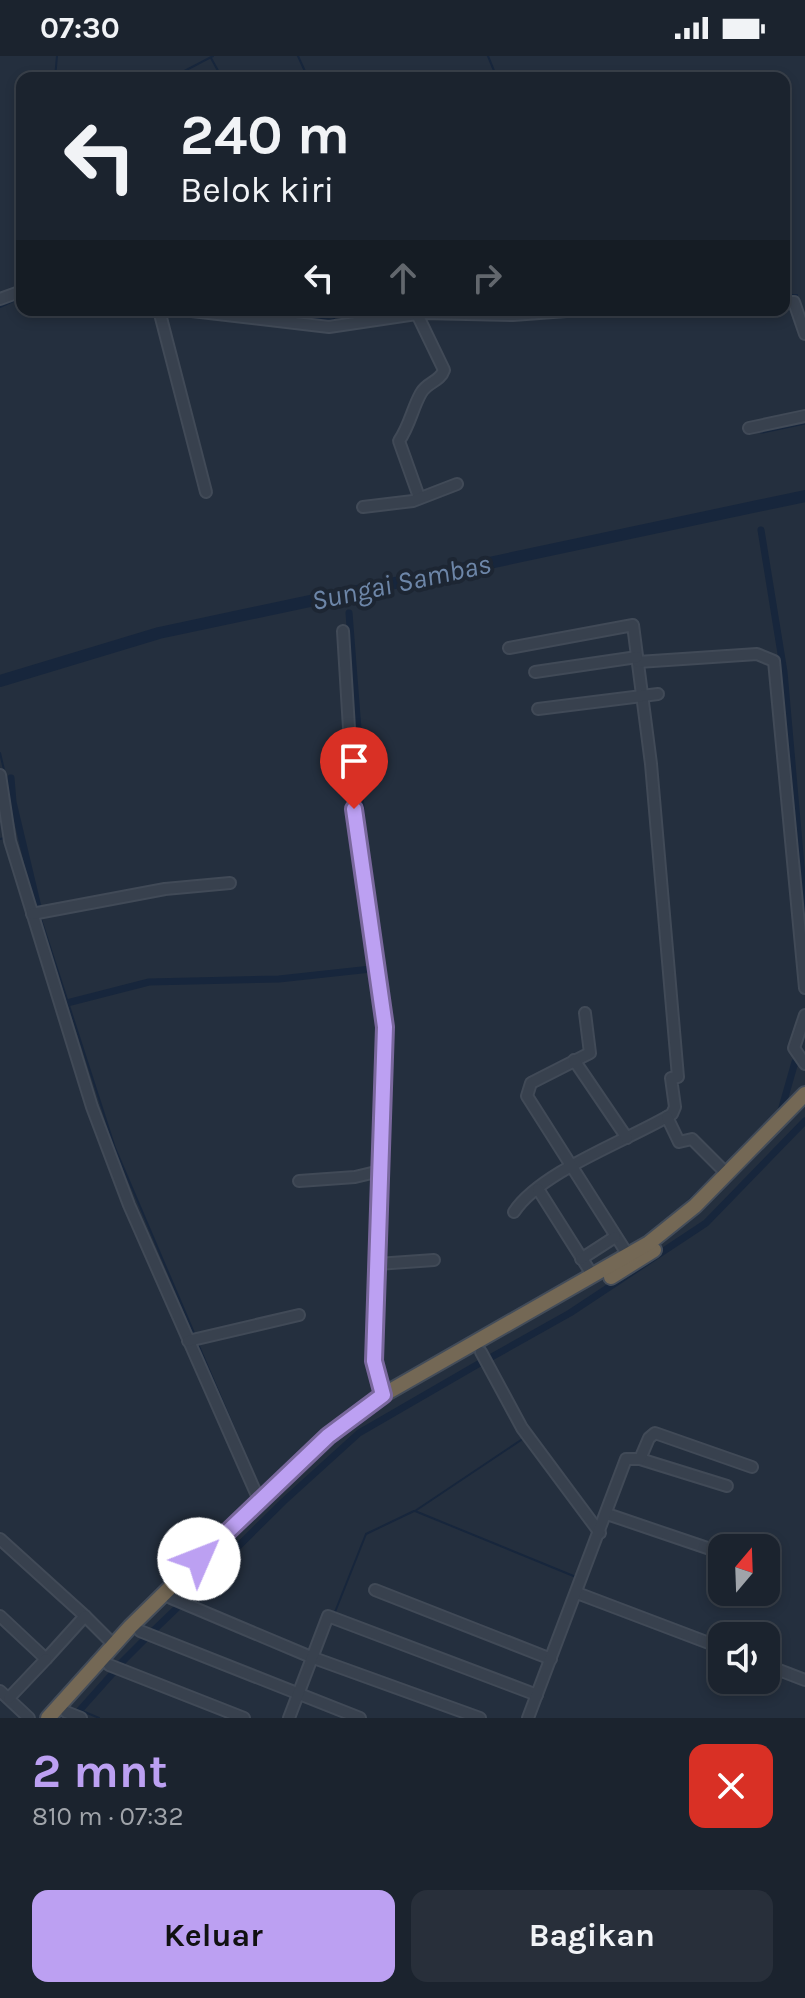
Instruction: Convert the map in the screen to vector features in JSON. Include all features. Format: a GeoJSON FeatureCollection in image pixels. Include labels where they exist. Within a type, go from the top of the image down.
{"type":"FeatureCollection","features":[{"type":"Feature","properties":{"kind":"highway"},"geometry":{"type":"LineString","coordinates":[[48,1718],[114,1645],[259,1500],[364,1417],[481,1352],[512,1328],[671,1227],[802,1103]]}},
{"type":"Feature","properties":{"kind":"highway"},"geometry":{"type":"LineString","coordinates":[[63,1715],[171,1598],[345,1421],[383,1395],[512,1328],[671,1238],[802,1103]]}},
{"type":"Feature","properties":{"kind":"street"},"geometry":{"type":"LineString","coordinates":[[794,302],[805,334]]}},
{"type":"Feature","properties":{"kind":"street"},"geometry":{"type":"LineString","coordinates":[[161,316],[206,492]]}},
{"type":"Feature","properties":{"kind":"street"},"geometry":{"type":"LineString","coordinates":[[252,316],[343,327],[406,316]]}},
{"type":"Feature","properties":{"kind":"street"},"geometry":{"type":"LineString","coordinates":[[418,316],[444,370],[442,376],[421,392],[411,424],[399,441],[419,497]]}},
{"type":"Feature","properties":{"kind":"street"},"geometry":{"type":"LineString","coordinates":[[749,428],[805,416]]}},
{"type":"Feature","properties":{"kind":"street"},"geometry":{"type":"LineString","coordinates":[[363,507],[419,497],[457,484]]}},
{"type":"Feature","properties":{"kind":"street"},"geometry":{"type":"LineString","coordinates":[[509,648],[633,625],[678,1077],[671,1078],[675,1107],[667,1117],[572,1167],[538,1189],[514,1212]]}},
{"type":"Feature","properties":{"kind":"street"},"geometry":{"type":"LineString","coordinates":[[343,631],[354,809],[385,1027],[374,1361],[383,1395]]}},
{"type":"Feature","properties":{"kind":"street"},"geometry":{"type":"LineString","coordinates":[[535,672],[638,659],[757,654],[774,661],[805,988]]}},
{"type":"Feature","properties":{"kind":"street"},"geometry":{"type":"LineString","coordinates":[[538,709],[658,694]]}},
{"type":"Feature","properties":{"kind":"street"},"geometry":{"type":"LineString","coordinates":[[0,775],[4,836],[32,914],[92,1107],[188,1341],[259,1500]]}},
{"type":"Feature","properties":{"kind":"street"},"geometry":{"type":"LineString","coordinates":[[32,914],[165,889],[230,883]]}},
{"type":"Feature","properties":{"kind":"street"},"geometry":{"type":"LineString","coordinates":[[585,1013],[591,1051],[531,1083],[526,1091],[628,1255]]}},
{"type":"Feature","properties":{"kind":"street"},"geometry":{"type":"LineString","coordinates":[[805,1015],[803,1030],[794,1048],[805,1064]]}},
{"type":"Feature","properties":{"kind":"street"},"geometry":{"type":"LineString","coordinates":[[574,1060],[627,1138]]}},
{"type":"Feature","properties":{"kind":"street"},"geometry":{"type":"LineString","coordinates":[[667,1117],[679,1142],[692,1139],[727,1174]]}},
{"type":"Feature","properties":{"kind":"street"},"geometry":{"type":"LineString","coordinates":[[299,1181],[355,1177],[380,1171]]}},
{"type":"Feature","properties":{"kind":"street"},"geometry":{"type":"LineString","coordinates":[[538,1189],[593,1276]]}},
{"type":"Feature","properties":{"kind":"street"},"geometry":{"type":"LineString","coordinates":[[581,1259],[615,1237]]}},
{"type":"Feature","properties":{"kind":"street"},"geometry":{"type":"LineString","coordinates":[[377,1264],[434,1260]]}},
{"type":"Feature","properties":{"kind":"street"},"geometry":{"type":"LineString","coordinates":[[188,1341],[299,1315]]}},
{"type":"Feature","properties":{"kind":"street"},"geometry":{"type":"LineString","coordinates":[[481,1352],[522,1428],[600,1533]]}},
{"type":"Feature","properties":{"kind":"street"},"geometry":{"type":"LineString","coordinates":[[640,1459],[649,1438],[655,1433],[752,1467]]}},
{"type":"Feature","properties":{"kind":"street"},"geometry":{"type":"LineString","coordinates":[[528,1718],[626,1459],[640,1459],[727,1486]]}},
{"type":"Feature","properties":{"kind":"street"},"geometry":{"type":"LineString","coordinates":[[607,1514],[708,1548]]}},
{"type":"Feature","properties":{"kind":"street"},"geometry":{"type":"LineString","coordinates":[[0,1539],[114,1645]]}},
{"type":"Feature","properties":{"kind":"street"},"geometry":{"type":"LineString","coordinates":[[375,1590],[551,1659]]}},
{"type":"Feature","properties":{"kind":"street"},"geometry":{"type":"LineString","coordinates":[[577,1593],[708,1643]]}},
{"type":"Feature","properties":{"kind":"street"},"geometry":{"type":"LineString","coordinates":[[171,1598],[311,1657],[480,1718]]}},
{"type":"Feature","properties":{"kind":"street"},"geometry":{"type":"LineString","coordinates":[[0,1616],[46,1659]]}},
{"type":"Feature","properties":{"kind":"street"},"geometry":{"type":"LineString","coordinates":[[29,1718],[4,1694],[46,1659],[85,1616]]}},
{"type":"Feature","properties":{"kind":"street"},"geometry":{"type":"LineString","coordinates":[[289,1718],[328,1616],[537,1695]]}},
{"type":"Feature","properties":{"kind":"street"},"geometry":{"type":"LineString","coordinates":[[140,1631],[360,1718]]}},
{"type":"Feature","properties":{"kind":"street"},"geometry":{"type":"LineString","coordinates":[[109,1665],[244,1718]]}},
{"type":"Feature","properties":{"kind":"street"},"geometry":{"type":"LineString","coordinates":[[780,1670],[805,1680]]}},
{"type":"Feature","properties":{"kind":"street"},"geometry":{"type":"LineString","coordinates":[[63,1715],[81,1718]]}},
{"type":"Feature","properties":{"kind":"waterway"},"geometry":{"type":"LineString","coordinates":[[56,72],[57,56]]}},
{"type":"Feature","properties":{"kind":"waterway"},"geometry":{"type":"LineString","coordinates":[[182,72],[213,56]]}},
{"type":"Feature","properties":{"kind":"waterway"},"geometry":{"type":"LineString","coordinates":[[298,56],[305,72]]}},
{"type":"Feature","properties":{"kind":"waterway"},"geometry":{"type":"LineString","coordinates":[[488,56],[495,72]]}},
{"type":"Feature","properties":{"kind":"waterway"},"geometry":{"type":"LineString","coordinates":[[211,58],[219,72]]}},
{"type":"Feature","properties":{"kind":"waterway"},"geometry":{"type":"LineString","coordinates":[[790,295],[797,295]]}},
{"type":"Feature","properties":{"kind":"waterway"},"geometry":{"type":"LineString","coordinates":[[0,307],[16,300]]}},
{"type":"Feature","properties":{"kind":"waterway"},"geometry":{"type":"LineString","coordinates":[[288,317],[339,320],[364,316]]}},
{"type":"Feature","properties":{"kind":"waterway"},"geometry":{"type":"LineString","coordinates":[[762,430],[805,421]]}},
{"type":"Feature","properties":{"kind":"waterway","name":"Sungai Sambas"},"geometry":{"type":"LineString","coordinates":[[0,681],[159,633],[805,496]]}},
{"type":"Feature","properties":{"kind":"waterway"},"geometry":{"type":"LineString","coordinates":[[761,530],[784,672],[805,912]]}},
{"type":"Feature","properties":{"kind":"waterway"},"geometry":{"type":"LineString","coordinates":[[349,613],[360,755]]}},
{"type":"Feature","properties":{"kind":"waterway"},"geometry":{"type":"LineString","coordinates":[[0,753],[5,774]]}},
{"type":"Feature","properties":{"kind":"waterway"},"geometry":{"type":"LineString","coordinates":[[360,762],[367,853],[389,1021]]}},
{"type":"Feature","properties":{"kind":"waterway"},"geometry":{"type":"LineString","coordinates":[[11,778],[13,802],[38,907]]}},
{"type":"Feature","properties":{"kind":"waterway"},"geometry":{"type":"LineString","coordinates":[[0,839],[4,838]]}},
{"type":"Feature","properties":{"kind":"waterway"},"geometry":{"type":"LineString","coordinates":[[69,912],[126,901]]}},
{"type":"Feature","properties":{"kind":"waterway"},"geometry":{"type":"LineString","coordinates":[[41,919],[115,1148],[194,1333]]}},
{"type":"Feature","properties":{"kind":"waterway"},"geometry":{"type":"LineString","coordinates":[[67,1003],[149,982],[279,979],[371,969]]}},
{"type":"Feature","properties":{"kind":"waterway"},"geometry":{"type":"LineString","coordinates":[[388,1097],[390,1027]]}},
{"type":"Feature","properties":{"kind":"waterway"},"geometry":{"type":"LineString","coordinates":[[781,1111],[795,1062]]}},
{"type":"Feature","properties":{"kind":"waterway"},"geometry":{"type":"LineString","coordinates":[[488,1359],[570,1313],[706,1223],[805,1121]]}},
{"type":"Feature","properties":{"kind":"waterway"},"geometry":{"type":"LineString","coordinates":[[723,1167],[736,1155]]}},
{"type":"Feature","properties":{"kind":"waterway"},"geometry":{"type":"LineString","coordinates":[[680,1209],[719,1171]]}},
{"type":"Feature","properties":{"kind":"waterway"},"geometry":{"type":"LineString","coordinates":[[380,1342],[386,1387]]}},
{"type":"Feature","properties":{"kind":"waterway"},"geometry":{"type":"LineString","coordinates":[[198,1344],[260,1489]]}},
{"type":"Feature","properties":{"kind":"waterway"},"geometry":{"type":"LineString","coordinates":[[186,1598],[284,1501],[359,1433],[480,1363]]}},
{"type":"Feature","properties":{"kind":"waterway"},"geometry":{"type":"LineString","coordinates":[[521,1440],[415,1511],[576,1577]]}},
{"type":"Feature","properties":{"kind":"waterway"},"geometry":{"type":"LineString","coordinates":[[278,1473],[297,1456]]}},
{"type":"Feature","properties":{"kind":"waterway"},"geometry":{"type":"LineString","coordinates":[[335,1612],[366,1534],[414,1511]]}},
{"type":"Feature","properties":{"kind":"waterway"},"geometry":{"type":"LineString","coordinates":[[154,1630],[178,1607]]}},
{"type":"Feature","properties":{"kind":"waterway"},"geometry":{"type":"LineString","coordinates":[[120,1664],[145,1639]]}},
{"type":"Feature","properties":{"kind":"waterway"},"geometry":{"type":"LineString","coordinates":[[79,1711],[113,1673]]}},
{"type":"Feature","properties":{"kind":"waterway"},"geometry":{"type":"LineString","coordinates":[[80,1710],[99,1718]]}},
{"type":"Feature","properties":{"kind":"route"},"geometry":{"type":"LineString","coordinates":[[199,1559],[328,1436],[383,1395],[374,1361],[385,1027],[354,809]]}}]}
